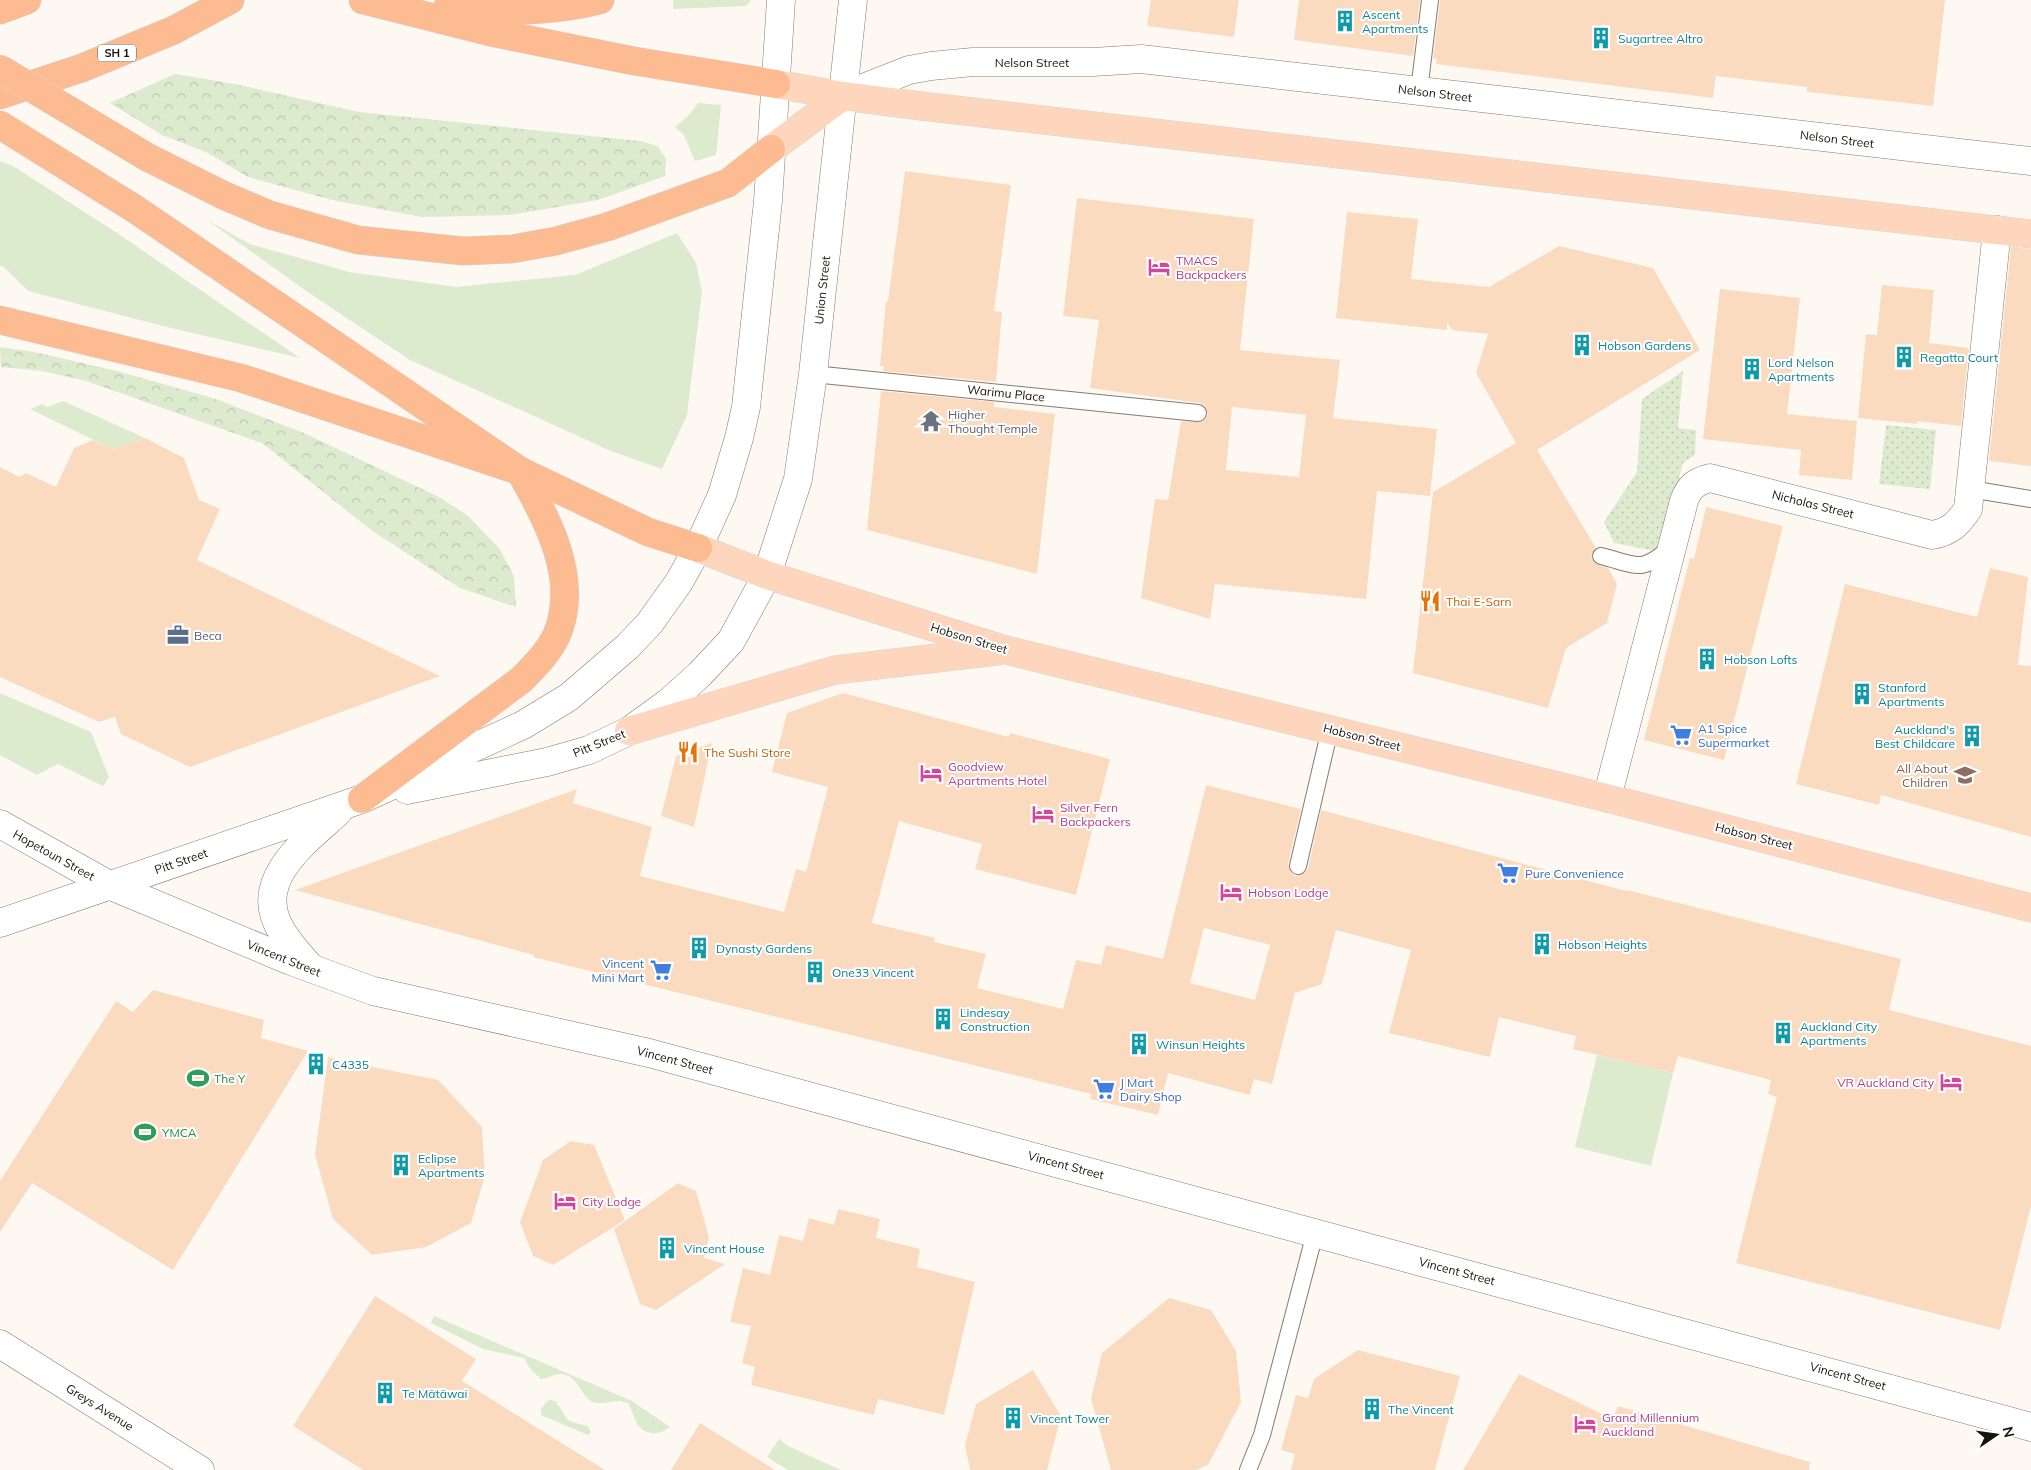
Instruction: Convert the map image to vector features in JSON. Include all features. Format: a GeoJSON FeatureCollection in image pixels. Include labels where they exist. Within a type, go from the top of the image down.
{"type":"FeatureCollection","features":[{"type":"Feature","properties":{"kind":"highway"},"geometry":{"type":"LineString","coordinates":[[0,10],[27,0]]}},
{"type":"Feature","properties":{"kind":"highway","name":"SH 1"},"geometry":{"type":"LineString","coordinates":[[0,95],[82,68],[174,30],[230,0]]}},
{"type":"Feature","properties":{"kind":"highway"},"geometry":{"type":"LineString","coordinates":[[363,0],[490,32],[634,61],[776,84]]}},
{"type":"Feature","properties":{"kind":"highway"},"geometry":{"type":"LineString","coordinates":[[402,10],[507,11],[558,8],[600,0]]}},
{"type":"Feature","properties":{"kind":"highway"},"geometry":{"type":"LineString","coordinates":[[0,69],[147,157],[225,196],[270,215],[358,240],[463,251],[512,249],[556,241],[607,227],[728,182],[771,149]]}},
{"type":"Feature","properties":{"kind":"highway"},"geometry":{"type":"LineString","coordinates":[[0,125],[135,209],[520,471],[542,509],[564,573],[565,597],[559,629],[536,665],[521,680],[353,802]]}},
{"type":"Feature","properties":{"kind":"highway"},"geometry":{"type":"LineString","coordinates":[[0,320],[241,378],[520,471],[648,532],[698,548]]}},
{"type":"Feature","properties":{"kind":"main road"},"geometry":{"type":"LineString","coordinates":[[776,84],[843,96],[2031,234]]}},
{"type":"Feature","properties":{"kind":"main road"},"geometry":{"type":"LineString","coordinates":[[771,149],[843,96]]}},
{"type":"Feature","properties":{"kind":"main road","name":"Hobson Street"},"geometry":{"type":"LineString","coordinates":[[698,548],[767,575],[1006,650],[1607,798],[2031,908]]}},
{"type":"Feature","properties":{"kind":"main road"},"geometry":{"type":"LineString","coordinates":[[629,731],[835,670],[1006,650]]}},
{"type":"Feature","properties":{"kind":"street"},"geometry":{"type":"LineString","coordinates":[[698,548],[722,495],[746,407],[768,201],[781,0]]}},
{"type":"Feature","properties":{"kind":"street","name":"Union Street"},"geometry":{"type":"LineString","coordinates":[[767,575],[798,479],[813,374],[853,0]]}},
{"type":"Feature","properties":{"kind":"street","name":"Nelson Street"},"geometry":{"type":"LineString","coordinates":[[843,96],[908,70],[932,66],[974,62],[1093,62],[1141,59],[2031,161]]}},
{"type":"Feature","properties":{"kind":"street","name":"Nicholas Street"},"geometry":{"type":"LineString","coordinates":[[1607,798],[1688,489],[1698,481],[1710,478],[1932,535],[1952,529],[1968,509],[1997,230]]}},
{"type":"Feature","properties":{"kind":"street","name":"Pitt Street"},"geometry":{"type":"LineString","coordinates":[[0,924],[108,885],[353,802],[524,725],[569,697],[613,661],[649,624],[679,582],[698,548]]}},
{"type":"Feature","properties":{"kind":"street","name":"Pitt Street"},"geometry":{"type":"LineString","coordinates":[[353,802],[546,762],[589,750],[629,731],[677,695],[731,641],[767,575]]}},
{"type":"Feature","properties":{"kind":"street"},"geometry":{"type":"LineString","coordinates":[[312,969],[283,933],[276,921],[271,896],[277,879],[290,858],[353,802]]}},
{"type":"Feature","properties":{"kind":"street","name":"Hopetoun Street"},"geometry":{"type":"LineString","coordinates":[[0,824],[108,885]]}},
{"type":"Feature","properties":{"kind":"street","name":"Vincent Street"},"geometry":{"type":"LineString","coordinates":[[108,885],[312,969],[373,991],[649,1053],[2031,1427]]}},
{"type":"Feature","properties":{"kind":"street","name":"Greys Avenue"},"geometry":{"type":"LineString","coordinates":[[0,1344],[200,1470]]}},
{"type":"Feature","properties":{"kind":"lane"},"geometry":{"type":"LineString","coordinates":[[1419,91],[1430,0]]}},
{"type":"Feature","properties":{"kind":"lane","name":"Warimu Place"},"geometry":{"type":"LineString","coordinates":[[813,374],[1198,413]]}},
{"type":"Feature","properties":{"kind":"lane"},"geometry":{"type":"LineString","coordinates":[[1970,489],[2031,499]]}},
{"type":"Feature","properties":{"kind":"lane"},"geometry":{"type":"LineString","coordinates":[[1600,556],[1640,566],[1650,564],[1672,546]]}},
{"type":"Feature","properties":{"kind":"lane"},"geometry":{"type":"LineString","coordinates":[[1298,866],[1330,729]]}},
{"type":"Feature","properties":{"kind":"lane"},"geometry":{"type":"LineString","coordinates":[[1248,1470],[1262,1435],[1315,1233]]}},
{"type":"Feature","properties":{"kind":"green space"},"geometry":{"type":"Polygon","coordinates":[[[673,0],[751,0],[746,6],[673,9],[673,0]]]}},
{"type":"Feature","properties":{"kind":"green space"},"geometry":{"type":"Polygon","coordinates":[[[175,74],[240,85],[359,112],[640,141],[658,146],[666,159],[665,176],[598,200],[510,215],[422,217],[332,200],[248,177],[206,152],[162,135],[110,103],[175,74]]]}},
{"type":"Feature","properties":{"kind":"green space"},"geometry":{"type":"Polygon","coordinates":[[[698,103],[721,105],[716,155],[695,161],[684,135],[675,127],[688,116],[698,103]]]}},
{"type":"Feature","properties":{"kind":"green space"},"geometry":{"type":"Polygon","coordinates":[[[0,161],[13,166],[117,233],[300,358],[163,326],[28,291],[3,266],[0,266],[0,161]]]}},
{"type":"Feature","properties":{"kind":"green space"},"geometry":{"type":"Polygon","coordinates":[[[207,220],[250,244],[349,272],[456,287],[575,275],[677,233],[696,263],[702,291],[687,415],[662,469],[611,451],[410,360],[312,295],[207,220]]]}},
{"type":"Feature","properties":{"kind":"green space"},"geometry":{"type":"Polygon","coordinates":[[[0,347],[34,352],[117,371],[216,399],[304,433],[439,497],[467,515],[499,548],[514,576],[516,607],[460,588],[371,530],[262,443],[86,381],[42,371],[1,367],[0,347]]]}},
{"type":"Feature","properties":{"kind":"green space"},"geometry":{"type":"Polygon","coordinates":[[[1683,371],[1678,428],[1696,430],[1695,455],[1683,463],[1660,552],[1614,543],[1604,522],[1637,472],[1642,399],[1683,371]]]}},
{"type":"Feature","properties":{"kind":"green space"},"geometry":{"type":"Polygon","coordinates":[[[63,401],[145,438],[112,449],[30,409],[42,404],[47,407],[63,401]]]}},
{"type":"Feature","properties":{"kind":"green space"},"geometry":{"type":"Polygon","coordinates":[[[1886,425],[1936,430],[1930,489],[1879,484],[1886,425]]]}},
{"type":"Feature","properties":{"kind":"green space"},"geometry":{"type":"Polygon","coordinates":[[[0,693],[91,732],[109,777],[103,786],[58,764],[37,775],[0,755],[0,693]]]}},
{"type":"Feature","properties":{"kind":"green space"},"geometry":{"type":"Polygon","coordinates":[[[1597,1055],[1673,1073],[1651,1166],[1575,1147],[1597,1055]]]}},
{"type":"Feature","properties":{"kind":"green space"},"geometry":{"type":"Polygon","coordinates":[[[434,1316],[632,1401],[670,1427],[657,1433],[646,1432],[636,1422],[628,1403],[619,1401],[596,1403],[591,1401],[572,1378],[566,1375],[558,1374],[541,1379],[531,1370],[524,1358],[483,1349],[431,1323],[434,1316]]]}},
{"type":"Feature","properties":{"kind":"green space"},"geometry":{"type":"Polygon","coordinates":[[[547,1401],[555,1401],[569,1420],[588,1426],[591,1432],[588,1435],[541,1415],[541,1409],[547,1401]]]}},
{"type":"Feature","properties":{"kind":"green space"},"geometry":{"type":"Polygon","coordinates":[[[779,1439],[788,1446],[841,1470],[788,1470],[767,1457],[779,1439]]]}},
{"type":"Feature","properties":{"kind":"building"},"geometry":{"type":"Polygon","coordinates":[[[1151,0],[1239,0],[1234,37],[1147,26],[1151,0]]]}},
{"type":"Feature","properties":{"kind":"building","name":"Ascent Apartments"},"geometry":{"type":"Polygon","coordinates":[[[1299,0],[1420,0],[1413,56],[1294,40],[1299,0]]]}},
{"type":"Feature","properties":{"kind":"building","name":"Sugartree Altro"},"geometry":{"type":"Polygon","coordinates":[[[1440,0],[1945,0],[1933,106],[1807,92],[1807,87],[1716,76],[1713,98],[1436,64],[1437,59],[1433,58],[1440,0]]]}},
{"type":"Feature","properties":{"kind":"building"},"geometry":{"type":"Polygon","coordinates":[[[905,171],[1011,185],[994,311],[1002,312],[996,382],[883,371],[884,366],[880,366],[886,301],[888,302],[905,171]]]}},
{"type":"Feature","properties":{"kind":"building"},"geometry":{"type":"Polygon","coordinates":[[[1077,198],[1254,219],[1240,350],[1340,360],[1333,418],[1437,429],[1430,496],[1377,491],[1366,599],[1215,584],[1210,619],[1141,598],[1155,499],[1168,500],[1181,421],[1202,422],[1208,414],[1204,405],[1199,403],[1090,388],[1099,320],[1063,316],[1077,198]],[[1232,407],[1226,470],[1299,477],[1306,415],[1232,407]]]}},
{"type":"Feature","properties":{"kind":"building"},"geometry":{"type":"Polygon","coordinates":[[[1347,212],[1418,219],[1411,279],[1489,287],[1559,246],[1653,268],[1700,350],[1537,450],[1596,548],[1591,554],[1594,563],[1608,568],[1617,584],[1607,623],[1566,648],[1548,708],[1413,673],[1433,492],[1516,443],[1476,373],[1488,334],[1452,330],[1447,322],[1447,330],[1336,318],[1347,212]]]}},
{"type":"Feature","properties":{"kind":"building"},"geometry":{"type":"Polygon","coordinates":[[[2011,247],[2031,249],[2031,466],[1989,461],[2011,247]]]}},
{"type":"Feature","properties":{"kind":"building","name":"Regatta Court"},"geometry":{"type":"Polygon","coordinates":[[[1882,285],[1934,290],[1929,343],[1969,348],[1961,426],[1917,421],[1917,424],[1858,418],[1866,334],[1877,335],[1882,285]]]}},
{"type":"Feature","properties":{"kind":"building","name":"Lord Nelson Apartments"},"geometry":{"type":"Polygon","coordinates":[[[1720,289],[1800,298],[1787,414],[1857,421],[1852,480],[1799,475],[1801,450],[1703,439],[1720,289]]]}},
{"type":"Feature","properties":{"kind":"building"},"geometry":{"type":"Polygon","coordinates":[[[881,391],[994,402],[994,407],[1055,414],[1037,574],[867,530],[881,391]]]}},
{"type":"Feature","properties":{"kind":"building","name":"Beca"},"geometry":{"type":"Polygon","coordinates":[[[145,438],[184,458],[199,500],[220,509],[197,560],[440,676],[190,767],[121,734],[115,717],[99,722],[0,677],[0,467],[19,477],[26,473],[56,487],[74,448],[93,440],[112,449],[145,438]]]}},
{"type":"Feature","properties":{"kind":"building","name":"Hobson Lofts"},"geometry":{"type":"Polygon","coordinates":[[[1706,507],[1783,526],[1724,760],[1644,740],[1690,558],[1694,559],[1706,507]]]}},
{"type":"Feature","properties":{"kind":"building"},"geometry":{"type":"Polygon","coordinates":[[[1990,568],[2028,577],[2018,665],[2031,666],[2031,837],[1881,795],[1879,805],[1796,784],[1845,584],[1977,617],[1990,568]]]}},
{"type":"Feature","properties":{"kind":"building"},"geometry":{"type":"Polygon","coordinates":[[[843,693],[1009,737],[1010,733],[1110,759],[1076,895],[975,869],[982,844],[899,821],[872,923],[935,938],[934,942],[986,954],[977,988],[1063,1009],[1076,960],[1101,965],[1106,945],[1163,959],[1206,785],[1301,809],[1288,864],[1291,873],[1295,876],[1301,875],[1308,869],[1321,810],[1626,891],[1901,959],[1889,1010],[2031,1046],[2031,1206],[2000,1330],[1736,1263],[1777,1097],[1768,1094],[1771,1080],[1678,1056],[1673,1073],[1573,1049],[1576,1036],[1499,1017],[1490,1057],[1389,1033],[1411,950],[1336,930],[1322,984],[1295,993],[1272,1084],[1254,1079],[1250,1095],[1168,1073],[1158,1115],[1090,1099],[1091,1094],[533,957],[534,955],[295,890],[577,789],[573,803],[652,827],[640,876],[784,912],[796,869],[806,872],[828,787],[772,772],[787,713],[843,693]],[[1204,928],[1190,983],[1255,1000],[1270,945],[1204,928]]]}},
{"type":"Feature","properties":{"kind":"building"},"geometry":{"type":"Polygon","coordinates":[[[712,743],[694,827],[661,816],[676,756],[712,743]]]}},
{"type":"Feature","properties":{"kind":"building","name":"YMCA"},"geometry":{"type":"Polygon","coordinates":[[[153,990],[264,1020],[261,1038],[308,1051],[173,1270],[32,1183],[0,1232],[0,1181],[116,1001],[133,1012],[153,990]]]}},
{"type":"Feature","properties":{"kind":"building","name":"Eclipse Apartments"},"geometry":{"type":"Polygon","coordinates":[[[328,1057],[366,1067],[438,1080],[482,1127],[485,1176],[471,1223],[426,1247],[372,1255],[333,1219],[315,1155],[328,1057]]]}},
{"type":"Feature","properties":{"kind":"building","name":"City Lodge"},"geometry":{"type":"Polygon","coordinates":[[[571,1141],[594,1145],[625,1220],[553,1265],[533,1256],[520,1222],[543,1160],[571,1141]]]}},
{"type":"Feature","properties":{"kind":"building","name":"Vincent House"},"geometry":{"type":"Polygon","coordinates":[[[678,1183],[696,1191],[709,1237],[704,1258],[725,1264],[656,1310],[640,1304],[614,1229],[678,1183]]]}},
{"type":"Feature","properties":{"kind":"building"},"geometry":{"type":"Polygon","coordinates":[[[838,1209],[880,1219],[876,1238],[920,1249],[917,1267],[975,1282],[944,1415],[878,1399],[874,1415],[751,1385],[755,1367],[742,1363],[751,1326],[730,1322],[743,1268],[770,1275],[779,1235],[803,1241],[809,1218],[834,1225],[838,1209]]]}},
{"type":"Feature","properties":{"kind":"building","name":"Te Mātāwai"},"geometry":{"type":"Polygon","coordinates":[[[375,1296],[476,1359],[462,1381],[605,1470],[363,1470],[293,1426],[375,1296]]]}},
{"type":"Feature","properties":{"kind":"building"},"geometry":{"type":"Polygon","coordinates":[[[1169,1298],[1211,1310],[1236,1351],[1241,1402],[1208,1465],[1196,1470],[1111,1470],[1091,1399],[1102,1353],[1169,1298]]]}},
{"type":"Feature","properties":{"kind":"building","name":"The Vincent"},"geometry":{"type":"Polygon","coordinates":[[[1358,1350],[1460,1376],[1435,1470],[1291,1470],[1295,1454],[1281,1450],[1296,1395],[1308,1398],[1314,1379],[1358,1350]]]}},
{"type":"Feature","properties":{"kind":"building","name":"Vincent Tower"},"geometry":{"type":"Polygon","coordinates":[[[1033,1370],[1061,1416],[1047,1470],[970,1470],[965,1445],[976,1404],[1033,1370]]]}},
{"type":"Feature","properties":{"kind":"building","name":"Grand Millennium Auckland"},"geometry":{"type":"Polygon","coordinates":[[[1519,1374],[1613,1419],[1618,1406],[1810,1462],[1809,1470],[1463,1470],[1519,1374]]]}},
{"type":"Feature","properties":{"kind":"building"},"geometry":{"type":"Polygon","coordinates":[[[700,1423],[775,1470],[671,1470],[700,1423]]]}},
{"type":"Feature","properties":{"kind":"place","name":"Ascent Apartments"},"geometry":{"type":"Point","coordinates":[1345,21]}},
{"type":"Feature","properties":{"kind":"place","name":"Sugartree Altro"},"geometry":{"type":"Point","coordinates":[1601,38]}},
{"type":"Feature","properties":{"kind":"place","name":"TMACS Backpackers"},"geometry":{"type":"Point","coordinates":[1159,267]}},
{"type":"Feature","properties":{"kind":"place","name":"Hobson Gardens"},"geometry":{"type":"Point","coordinates":[1582,345]}},
{"type":"Feature","properties":{"kind":"place","name":"Regatta Court"},"geometry":{"type":"Point","coordinates":[1904,357]}},
{"type":"Feature","properties":{"kind":"place","name":"Lord Nelson Apartments"},"geometry":{"type":"Point","coordinates":[1752,369]}},
{"type":"Feature","properties":{"kind":"place","name":"Higher Thought Temple"},"geometry":{"type":"Point","coordinates":[931,421]}},
{"type":"Feature","properties":{"kind":"place","name":"Thai E-Sarn"},"geometry":{"type":"Point","coordinates":[1430,601]}},
{"type":"Feature","properties":{"kind":"place","name":"Beca"},"geometry":{"type":"Point","coordinates":[178,635]}},
{"type":"Feature","properties":{"kind":"place","name":"Hobson Lofts"},"geometry":{"type":"Point","coordinates":[1707,659]}},
{"type":"Feature","properties":{"kind":"place","name":"Stanford Apartments"},"geometry":{"type":"Point","coordinates":[1862,694]}},
{"type":"Feature","properties":{"kind":"place","name":"A1 Spice Supermarket"},"geometry":{"type":"Point","coordinates":[1681,735]}},
{"type":"Feature","properties":{"kind":"place","name":"Auckland's Best Childcare"},"geometry":{"type":"Point","coordinates":[1972,736]}},
{"type":"Feature","properties":{"kind":"place","name":"The Sushi Store"},"geometry":{"type":"Point","coordinates":[688,752]}},
{"type":"Feature","properties":{"kind":"place","name":"Goodview Apartments Hotel"},"geometry":{"type":"Point","coordinates":[931,773]}},
{"type":"Feature","properties":{"kind":"place","name":"All About Children"},"geometry":{"type":"Point","coordinates":[1965,775]}},
{"type":"Feature","properties":{"kind":"place","name":"Silver Fern Backpackers"},"geometry":{"type":"Point","coordinates":[1043,814]}},
{"type":"Feature","properties":{"kind":"place","name":"Pure Convenience"},"geometry":{"type":"Point","coordinates":[1508,873]}},
{"type":"Feature","properties":{"kind":"place","name":"Hobson Lodge"},"geometry":{"type":"Point","coordinates":[1231,892]}},
{"type":"Feature","properties":{"kind":"place","name":"Hobson Heights"},"geometry":{"type":"Point","coordinates":[1542,944]}},
{"type":"Feature","properties":{"kind":"place","name":"Dynasty Gardens"},"geometry":{"type":"Point","coordinates":[699,948]}},
{"type":"Feature","properties":{"kind":"place","name":"Vincent Mini Mart"},"geometry":{"type":"Point","coordinates":[661,970]}},
{"type":"Feature","properties":{"kind":"place","name":"One33 Vincent"},"geometry":{"type":"Point","coordinates":[815,972]}},
{"type":"Feature","properties":{"kind":"place","name":"Lindesay Construction"},"geometry":{"type":"Point","coordinates":[943,1019]}},
{"type":"Feature","properties":{"kind":"place","name":"Auckland City Apartments"},"geometry":{"type":"Point","coordinates":[1783,1033]}},
{"type":"Feature","properties":{"kind":"place","name":"Winsun Heights"},"geometry":{"type":"Point","coordinates":[1139,1044]}},
{"type":"Feature","properties":{"kind":"place","name":"C4335"},"geometry":{"type":"Point","coordinates":[316,1064]}},
{"type":"Feature","properties":{"kind":"place","name":"The Y"},"geometry":{"type":"Point","coordinates":[198,1078]}},
{"type":"Feature","properties":{"kind":"place","name":"VR Auckland City"},"geometry":{"type":"Point","coordinates":[1951,1082]}},
{"type":"Feature","properties":{"kind":"place","name":"J Mart Dairy Shop"},"geometry":{"type":"Point","coordinates":[1104,1089]}},
{"type":"Feature","properties":{"kind":"place","name":"YMCA"},"geometry":{"type":"Point","coordinates":[145,1132]}},
{"type":"Feature","properties":{"kind":"place","name":"Eclipse Apartments"},"geometry":{"type":"Point","coordinates":[401,1165]}},
{"type":"Feature","properties":{"kind":"place","name":"City Lodge"},"geometry":{"type":"Point","coordinates":[565,1201]}},
{"type":"Feature","properties":{"kind":"place","name":"Vincent House"},"geometry":{"type":"Point","coordinates":[667,1248]}},
{"type":"Feature","properties":{"kind":"place","name":"Te Mātāwai"},"geometry":{"type":"Point","coordinates":[385,1393]}},
{"type":"Feature","properties":{"kind":"place","name":"The Vincent"},"geometry":{"type":"Point","coordinates":[1372,1409]}},
{"type":"Feature","properties":{"kind":"place","name":"Vincent Tower"},"geometry":{"type":"Point","coordinates":[1013,1418]}},
{"type":"Feature","properties":{"kind":"place","name":"Grand Millennium Auckland"},"geometry":{"type":"Point","coordinates":[1585,1424]}}]}
